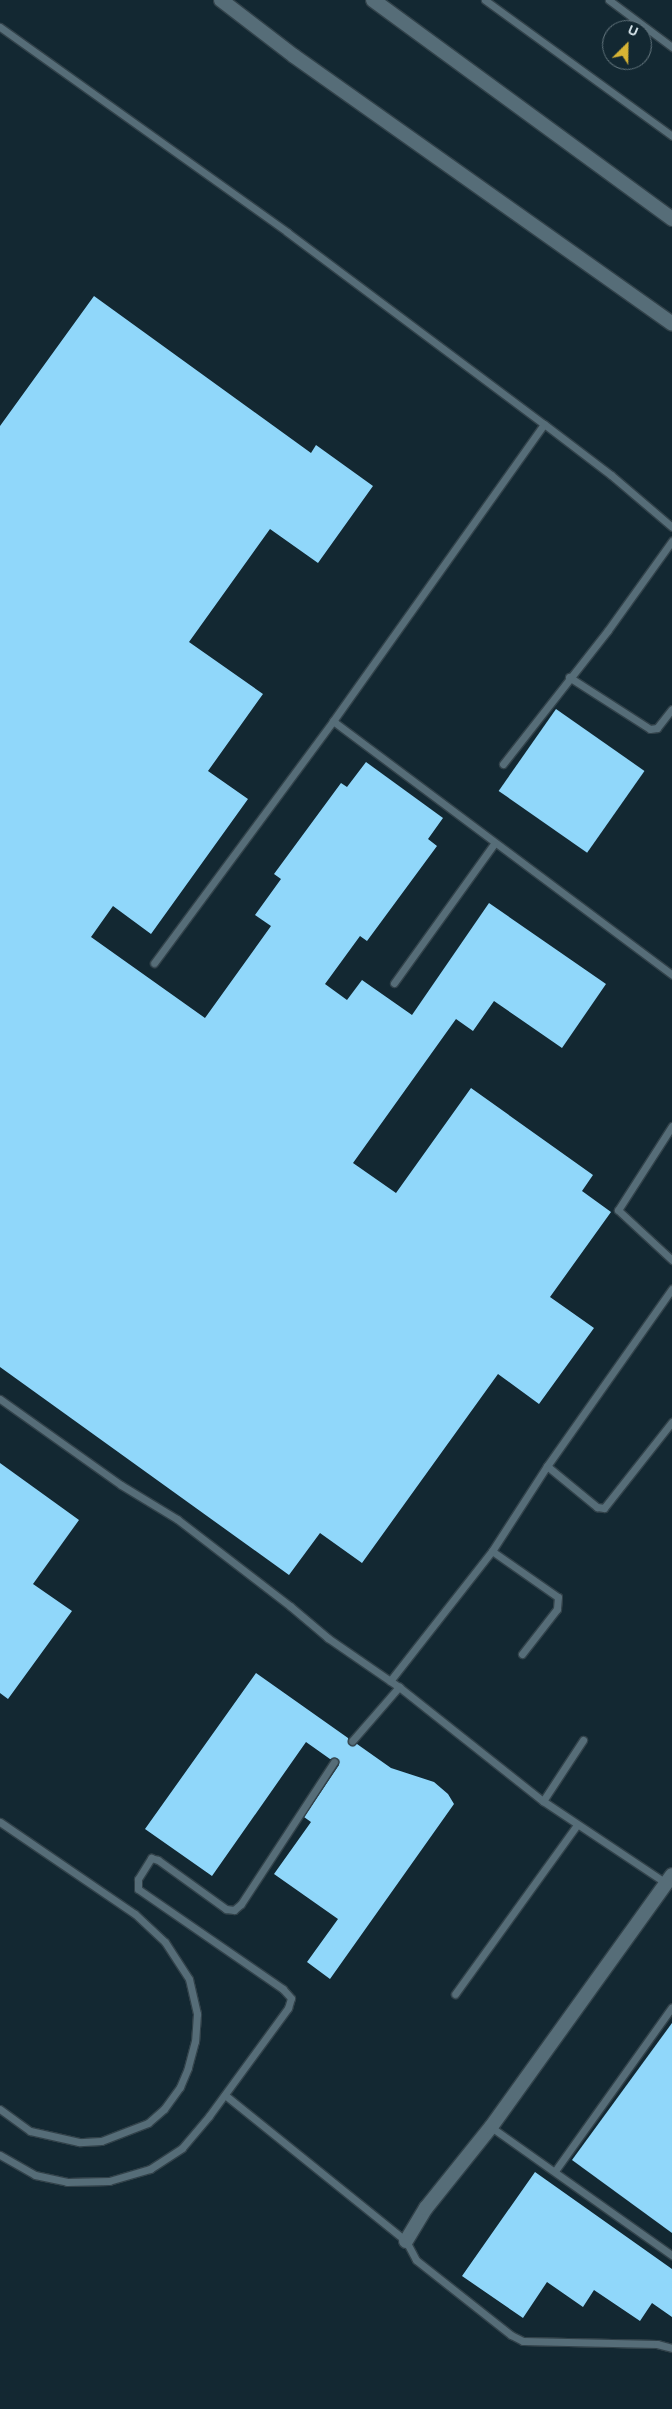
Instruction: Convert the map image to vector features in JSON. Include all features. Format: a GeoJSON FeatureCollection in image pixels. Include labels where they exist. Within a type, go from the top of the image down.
{"type":"FeatureCollection","features":[{"type":"Feature","properties":{"kind":"street"},"geometry":{"type":"LineString","coordinates":[[220,0],[294,56],[672,324]]}},
{"type":"Feature","properties":{"kind":"street"},"geometry":{"type":"LineString","coordinates":[[373,0],[672,219]]}},
{"type":"Feature","properties":{"kind":"street"},"geometry":{"type":"LineString","coordinates":[[406,2242],[426,2208],[491,2127],[669,1879]]}},
{"type":"Feature","properties":{"kind":"lane"},"geometry":{"type":"LineString","coordinates":[[485,0],[672,136]]}},
{"type":"Feature","properties":{"kind":"lane"},"geometry":{"type":"LineString","coordinates":[[609,0],[672,47]]}},
{"type":"Feature","properties":{"kind":"lane"},"geometry":{"type":"LineString","coordinates":[[0,27],[240,197],[611,475],[672,527]]}},
{"type":"Feature","properties":{"kind":"lane"},"geometry":{"type":"LineString","coordinates":[[154,963],[333,721],[544,424]]}},
{"type":"Feature","properties":{"kind":"lane"},"geometry":{"type":"LineString","coordinates":[[503,764],[608,630],[672,540]]}},
{"type":"Feature","properties":{"kind":"lane"},"geometry":{"type":"LineString","coordinates":[[569,678],[650,729],[657,728],[672,709]]}},
{"type":"Feature","properties":{"kind":"lane"},"geometry":{"type":"LineString","coordinates":[[333,721],[494,844],[672,976]]}},
{"type":"Feature","properties":{"kind":"lane"},"geometry":{"type":"LineString","coordinates":[[394,983],[494,844]]}},
{"type":"Feature","properties":{"kind":"lane"},"geometry":{"type":"LineString","coordinates":[[672,1126],[618,1210],[672,1260]]}},
{"type":"Feature","properties":{"kind":"lane"},"geometry":{"type":"LineString","coordinates":[[390,1681],[492,1550],[547,1466],[672,1289]]}},
{"type":"Feature","properties":{"kind":"lane"},"geometry":{"type":"LineString","coordinates":[[0,1399],[121,1485],[177,1519],[290,1606],[328,1638],[399,1687],[577,1825],[669,1879]]}},
{"type":"Feature","properties":{"kind":"lane"},"geometry":{"type":"LineString","coordinates":[[547,1466],[597,1507],[604,1508],[672,1422]]}},
{"type":"Feature","properties":{"kind":"lane"},"geometry":{"type":"LineString","coordinates":[[492,1550],[558,1597],[556,1609],[522,1654]]}},
{"type":"Feature","properties":{"kind":"lane"},"geometry":{"type":"LineString","coordinates":[[352,1741],[399,1687]]}},
{"type":"Feature","properties":{"kind":"lane"},"geometry":{"type":"LineString","coordinates":[[544,1801],[582,1740]]}},
{"type":"Feature","properties":{"kind":"lane"},"geometry":{"type":"LineString","coordinates":[[0,2155],[35,2175],[67,2182],[108,2181],[150,2169],[182,2148],[225,2095],[288,2008],[291,1998],[289,1994],[138,1889],[138,1879],[151,1858],[158,1860],[226,1909],[234,1910],[241,1904],[334,1762]]}},
{"type":"Feature","properties":{"kind":"lane"},"geometry":{"type":"LineString","coordinates":[[0,1822],[135,1914],[165,1942],[189,1978],[197,2014],[192,2050],[180,2087],[164,2109],[148,2123],[101,2141],[79,2142],[30,2130],[0,2109]]}},
{"type":"Feature","properties":{"kind":"lane"},"geometry":{"type":"LineString","coordinates":[[455,1994],[577,1825]]}},
{"type":"Feature","properties":{"kind":"lane"},"geometry":{"type":"LineString","coordinates":[[555,2171],[672,2007]]}},
{"type":"Feature","properties":{"kind":"lane"},"geometry":{"type":"LineString","coordinates":[[225,2095],[406,2242],[416,2260],[511,2335],[523,2341],[657,2344],[672,2348]]}},
{"type":"Feature","properties":{"kind":"lane"},"geometry":{"type":"LineString","coordinates":[[491,2127],[672,2255]]}},
{"type":"Feature","properties":{"kind":"building"},"geometry":{"type":"Polygon","coordinates":[[[94,296],[311,453],[316,445],[373,486],[318,563],[270,529],[189,642],[263,694],[208,771],[248,799],[151,934],[113,906],[91,937],[205,1018],[271,926],[255,915],[281,879],[274,874],[341,783],[347,787],[366,762],[443,818],[428,839],[437,846],[367,941],[360,936],[325,984],[347,1000],[362,980],[412,1015],[489,903],[606,984],[562,1048],[494,1001],[473,1031],[456,1019],[353,1163],[396,1193],[471,1088],[593,1175],[582,1191],[611,1212],[550,1297],[594,1328],[539,1404],[498,1374],[362,1563],[320,1533],[289,1575],[0,1367],[0,426],[94,296]]]}},
{"type":"Feature","properties":{"kind":"building"},"geometry":{"type":"Polygon","coordinates":[[[556,709],[644,771],[587,853],[499,791],[556,709]]]}},
{"type":"Feature","properties":{"kind":"building"},"geometry":{"type":"Polygon","coordinates":[[[0,1463],[79,1520],[33,1584],[72,1611],[8,1699],[0,1693],[0,1463]]]}},
{"type":"Feature","properties":{"kind":"building"},"geometry":{"type":"Polygon","coordinates":[[[256,1673],[348,1738],[349,1745],[357,1744],[391,1768],[434,1782],[448,1794],[454,1804],[330,1979],[307,1962],[338,1919],[274,1874],[311,1822],[304,1817],[339,1765],[337,1758],[330,1759],[306,1742],[212,1876],[145,1829],[256,1673]]]}},
{"type":"Feature","properties":{"kind":"building"},"geometry":{"type":"Polygon","coordinates":[[[672,2023],[672,2233],[572,2160],[672,2023]]]}},
{"type":"Feature","properties":{"kind":"building"},"geometry":{"type":"Polygon","coordinates":[[[535,2172],[672,2269],[672,2317],[652,2303],[640,2321],[594,2290],[583,2307],[547,2282],[523,2318],[462,2276],[535,2172]]]}}]}
